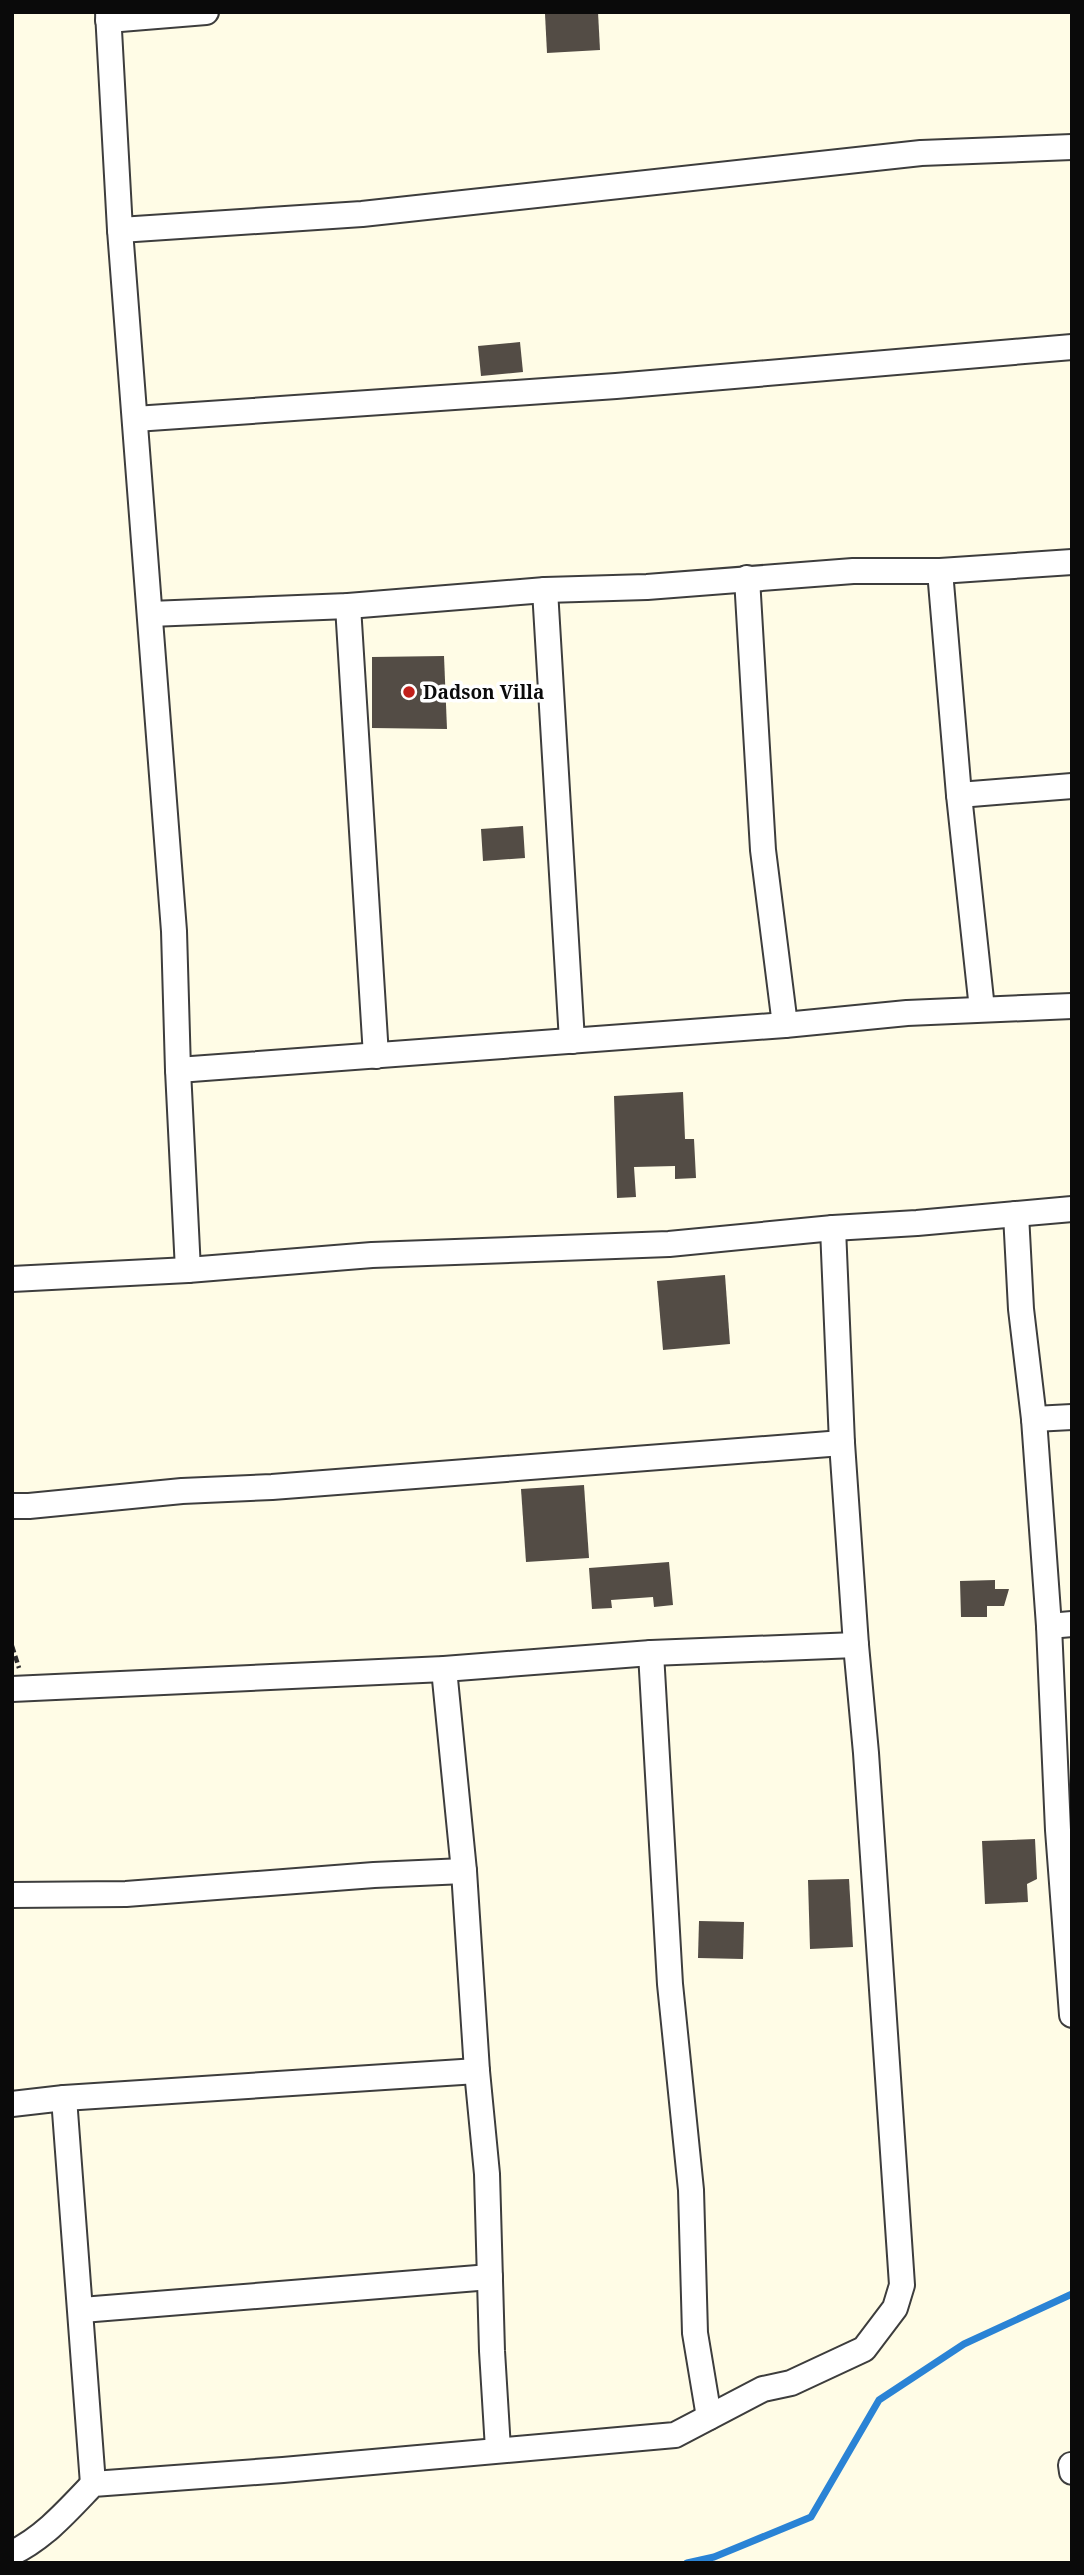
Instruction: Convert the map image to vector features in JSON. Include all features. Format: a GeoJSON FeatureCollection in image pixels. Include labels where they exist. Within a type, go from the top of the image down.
{"type":"FeatureCollection","features":[{"type":"Feature","properties":{"kind":"street"},"geometry":{"type":"LineString","coordinates":[[188,1270],[174,931],[120,230],[108,16],[206,12]]}},
{"type":"Feature","properties":{"kind":"street"},"geometry":{"type":"LineString","coordinates":[[120,230],[362,214],[920,153],[1072,147]]}},
{"type":"Feature","properties":{"kind":"street"},"geometry":{"type":"LineString","coordinates":[[135,419],[616,386],[1072,347]]}},
{"type":"Feature","properties":{"kind":"street"},"geometry":{"type":"LineString","coordinates":[[150,614],[348,606],[545,590],[647,587],[853,571],[940,571],[1072,562]]}},
{"type":"Feature","properties":{"kind":"street"},"geometry":{"type":"LineString","coordinates":[[940,571],[959,794],[982,1009]]}},
{"type":"Feature","properties":{"kind":"street"},"geometry":{"type":"LineString","coordinates":[[747,578],[763,850],[785,1025]]}},
{"type":"Feature","properties":{"kind":"street"},"geometry":{"type":"LineString","coordinates":[[545,590],[572,1041]]}},
{"type":"Feature","properties":{"kind":"street"},"geometry":{"type":"LineString","coordinates":[[348,606],[376,1056]]}},
{"type":"Feature","properties":{"kind":"street"},"geometry":{"type":"LineString","coordinates":[[959,794],[1072,786]]}},
{"type":"Feature","properties":{"kind":"street"},"geometry":{"type":"LineString","coordinates":[[178,1070],[785,1025],[907,1013],[1072,1006]]}},
{"type":"Feature","properties":{"kind":"street"},"geometry":{"type":"LineString","coordinates":[[12,1279],[188,1270],[372,1255],[668,1244],[1072,1209]]}},
{"type":"Feature","properties":{"kind":"street"},"geometry":{"type":"LineString","coordinates":[[1016,1214],[1021,1309],[1060,1625],[1072,2015]]}},
{"type":"Feature","properties":{"kind":"street"},"geometry":{"type":"LineString","coordinates":[[12,2553],[28,2546],[93,2484],[675,2435],[763,2389],[800,2380],[864,2349],[895,2308],[902,2285],[842,1443],[833,1228]]}},
{"type":"Feature","properties":{"kind":"street"},"geometry":{"type":"LineString","coordinates":[[1034,1419],[1072,1417]]}},
{"type":"Feature","properties":{"kind":"street"},"geometry":{"type":"LineString","coordinates":[[12,1506],[842,1443]]}},
{"type":"Feature","properties":{"kind":"street"},"geometry":{"type":"LineString","coordinates":[[12,1689],[444,1669],[651,1653],[856,1645]]}},
{"type":"Feature","properties":{"kind":"street"},"geometry":{"type":"LineString","coordinates":[[651,1653],[670,1984],[691,2190],[695,2333],[709,2417]]}},
{"type":"Feature","properties":{"kind":"street"},"geometry":{"type":"LineString","coordinates":[[444,1669],[464,1871],[477,2071],[487,2174],[489,2277],[498,2449]]}},
{"type":"Feature","properties":{"kind":"street"},"geometry":{"type":"LineString","coordinates":[[12,1895],[126,1894],[374,1875],[464,1871]]}},
{"type":"Feature","properties":{"kind":"street"},"geometry":{"type":"LineString","coordinates":[[12,2104],[64,2098],[477,2071]]}},
{"type":"Feature","properties":{"kind":"street"},"geometry":{"type":"LineString","coordinates":[[64,2098],[93,2484]]}},
{"type":"Feature","properties":{"kind":"street"},"geometry":{"type":"LineString","coordinates":[[82,2310],[489,2277]]}},
{"type":"Feature","properties":{"kind":"street"},"geometry":{"type":"LineString","coordinates":[[1071,2465],[1072,2472]]}},
{"type":"Feature","properties":{"kind":"building"},"geometry":{"type":"Polygon","coordinates":[[[598,12],[600,50],[547,53],[545,14],[598,12]]]}},
{"type":"Feature","properties":{"kind":"building"},"geometry":{"type":"Polygon","coordinates":[[[520,342],[523,372],[481,376],[478,346],[520,342]]]}},
{"type":"Feature","properties":{"kind":"building","name":"Dadson Villa"},"geometry":{"type":"Polygon","coordinates":[[[444,656],[447,729],[372,728],[372,657],[444,656]]]}},
{"type":"Feature","properties":{"kind":"building"},"geometry":{"type":"Polygon","coordinates":[[[523,826],[525,858],[483,861],[481,829],[523,826]]]}},
{"type":"Feature","properties":{"kind":"building"},"geometry":{"type":"Polygon","coordinates":[[[683,1092],[685,1139],[694,1139],[696,1178],[675,1179],[675,1166],[634,1167],[636,1197],[617,1198],[614,1096],[683,1092]]]}},
{"type":"Feature","properties":{"kind":"building"},"geometry":{"type":"Polygon","coordinates":[[[725,1275],[730,1344],[663,1350],[657,1281],[725,1275]]]}},
{"type":"Feature","properties":{"kind":"building"},"geometry":{"type":"Polygon","coordinates":[[[584,1485],[589,1558],[526,1562],[521,1489],[584,1485]]]}},
{"type":"Feature","properties":{"kind":"building"},"geometry":{"type":"Polygon","coordinates":[[[669,1562],[673,1605],[654,1607],[653,1597],[611,1600],[612,1608],[592,1609],[589,1568],[669,1562]]]}},
{"type":"Feature","properties":{"kind":"building"},"geometry":{"type":"Polygon","coordinates":[[[995,1580],[995,1589],[1009,1589],[1004,1606],[987,1606],[987,1617],[961,1617],[960,1581],[995,1580]]]}},
{"type":"Feature","properties":{"kind":"building"},"geometry":{"type":"Polygon","coordinates":[[[1035,1839],[1037,1879],[1027,1884],[1028,1902],[985,1904],[982,1841],[1035,1839]]]}},
{"type":"Feature","properties":{"kind":"building"},"geometry":{"type":"Polygon","coordinates":[[[849,1879],[853,1947],[810,1949],[808,1880],[849,1879]]]}},
{"type":"Feature","properties":{"kind":"building"},"geometry":{"type":"Polygon","coordinates":[[[699,1921],[744,1922],[743,1959],[698,1958],[699,1921]]]}},
{"type":"Feature","properties":{"kind":"waterway"},"geometry":{"type":"LineString","coordinates":[[687,2563],[714,2557],[811,2517],[879,2400],[964,2344],[1072,2294]]}},
{"type":"Feature","properties":{"kind":"place","name":"Dadson Villa"},"geometry":{"type":"Point","coordinates":[409,692]}}]}
